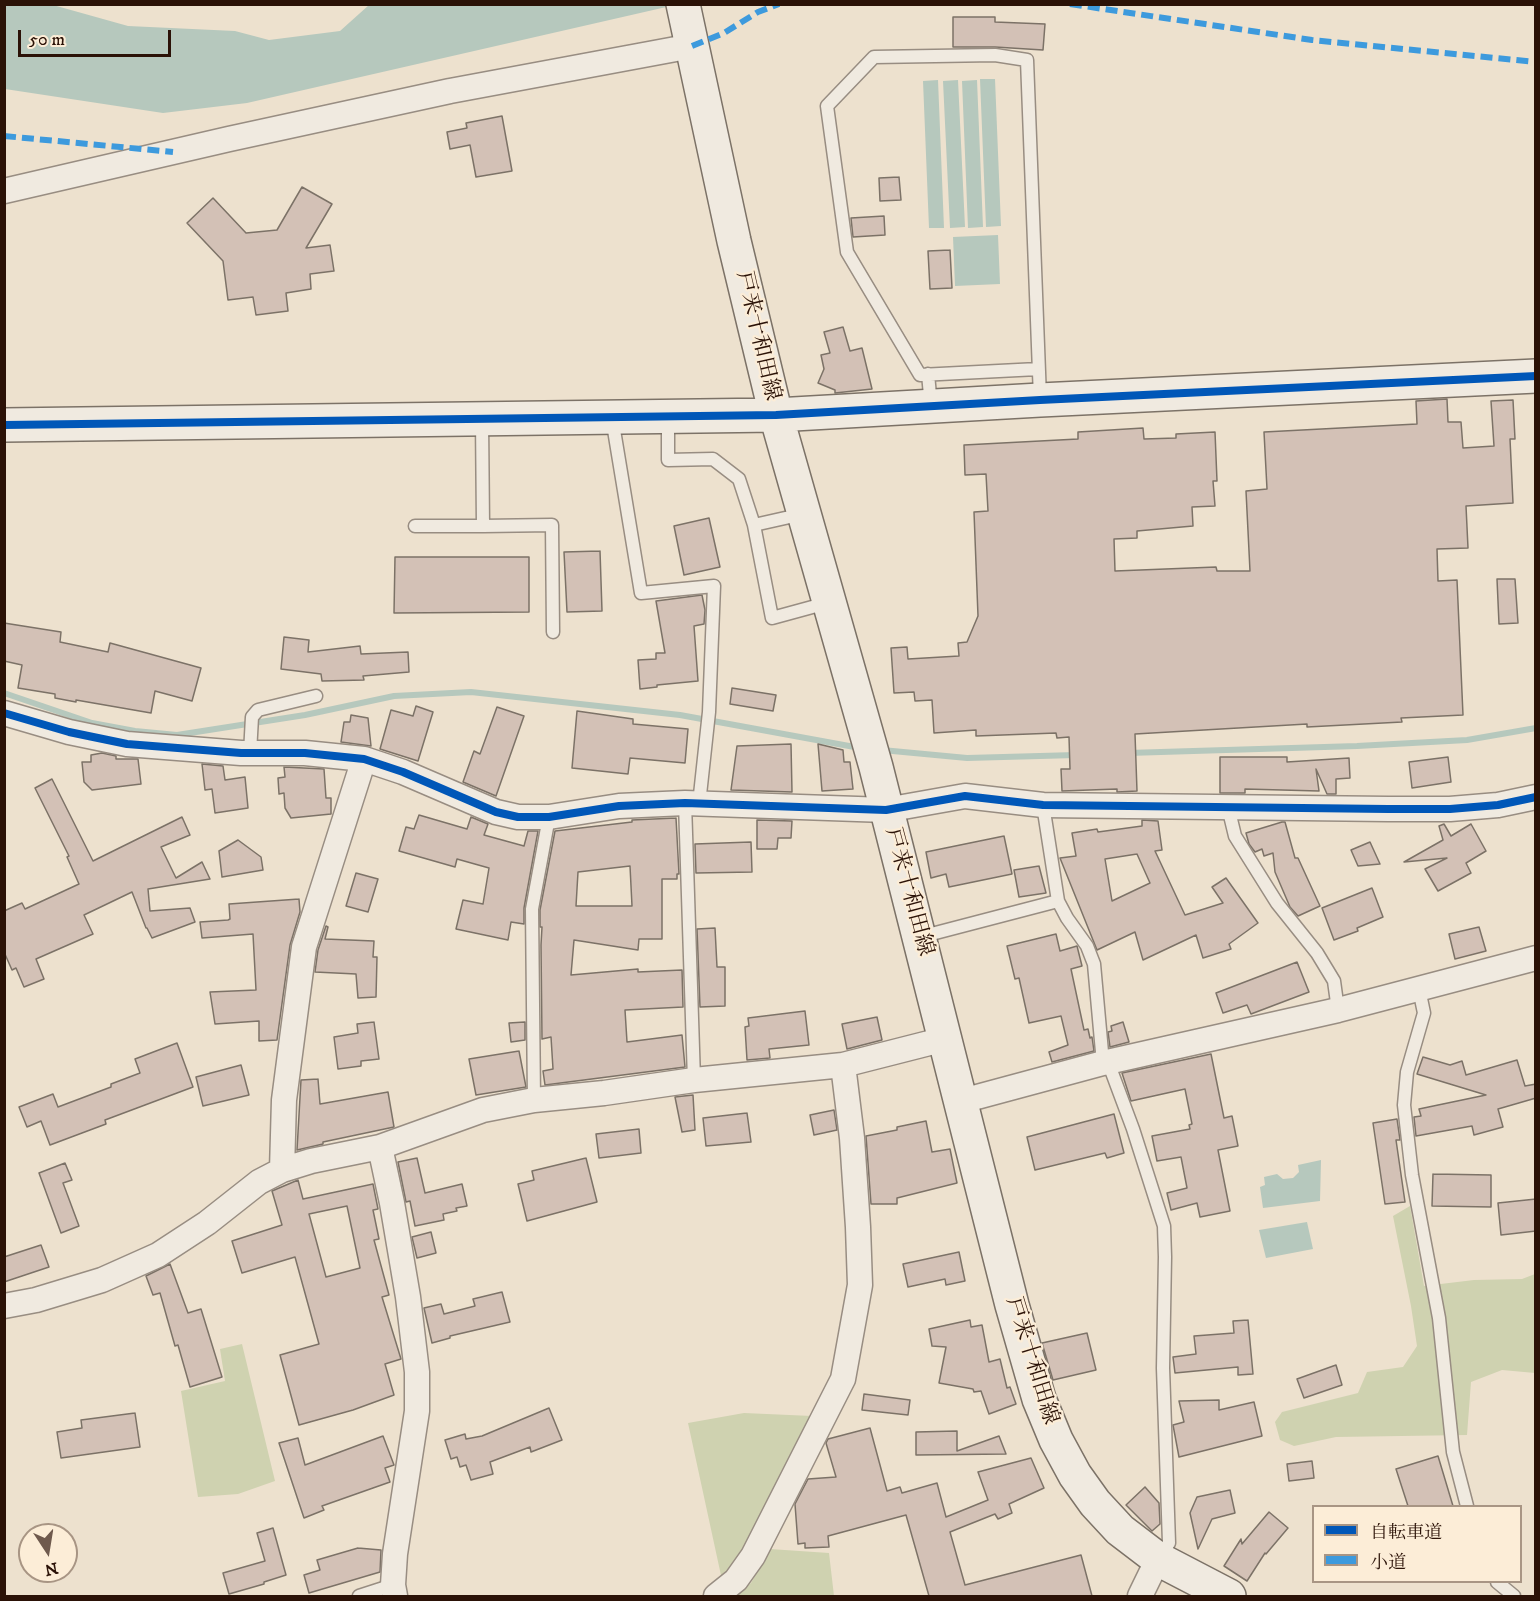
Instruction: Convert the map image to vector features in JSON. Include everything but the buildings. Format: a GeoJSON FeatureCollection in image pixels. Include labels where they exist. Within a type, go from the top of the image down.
{"type":"FeatureCollection","features":[{"type":"Feature","properties":{"kind":"main road","name":"戸来十和田線"},"geometry":{"type":"LineString","coordinates":[[688,28],[734,241],[776,415],[876,767],[1012,1305],[1040,1399],[1056,1440],[1076,1475],[1095,1503],[1120,1530],[1158,1559],[1228,1596]]}},
{"type":"Feature","properties":{"kind":"main road"},"geometry":{"type":"LineString","coordinates":[[4,424],[776,415],[929,390],[1039,384],[1536,376]]}},
{"type":"Feature","properties":{"kind":"street"},"geometry":{"type":"LineString","coordinates":[[4,191],[439,94],[688,28]]}},
{"type":"Feature","properties":{"kind":"street"},"geometry":{"type":"LineString","coordinates":[[4,712],[69,732],[127,744],[250,753],[306,753],[364,759],[403,772],[496,813],[518,817],[549,817],[619,806],[692,804],[886,810],[965,796],[1043,805],[1450,809],[1498,805],[1536,797]]}},
{"type":"Feature","properties":{"kind":"street"},"geometry":{"type":"LineString","coordinates":[[282,1170],[284,1100],[304,947],[364,759]]}},
{"type":"Feature","properties":{"kind":"street"},"geometry":{"type":"LineString","coordinates":[[962,1101],[1106,1062],[1338,1010],[1536,958]]}},
{"type":"Feature","properties":{"kind":"street"},"geometry":{"type":"LineString","coordinates":[[4,1306],[36,1300],[102,1280],[158,1255],[207,1224],[259,1182],[282,1170],[310,1161],[380,1147],[483,1110],[534,1100],[694,1080],[843,1065],[945,1039]]}},
{"type":"Feature","properties":{"kind":"street"},"geometry":{"type":"LineString","coordinates":[[716,1596],[736,1580],[753,1556],[843,1379],[854,1331],[860,1285],[852,1138],[843,1065]]}},
{"type":"Feature","properties":{"kind":"street"},"geometry":{"type":"LineString","coordinates":[[380,1147],[408,1297],[417,1372],[417,1411],[395,1554],[394,1591]]}},
{"type":"Feature","properties":{"kind":"street"},"geometry":{"type":"LineString","coordinates":[[1140,1596],[1158,1559]]}},
{"type":"Feature","properties":{"kind":"lane"},"geometry":{"type":"LineString","coordinates":[[929,390],[847,252],[827,106],[874,57],[996,55],[1027,60],[1039,384]]}},
{"type":"Feature","properties":{"kind":"lane"},"geometry":{"type":"LineString","coordinates":[[668,416],[668,460],[713,459],[739,479],[754,525],[772,618],[828,602]]}},
{"type":"Feature","properties":{"kind":"lane"},"geometry":{"type":"LineString","coordinates":[[612,417],[640,593],[714,586],[708,726],[692,804],[694,1080]]}},
{"type":"Feature","properties":{"kind":"lane"},"geometry":{"type":"LineString","coordinates":[[482,419],[483,526]]}},
{"type":"Feature","properties":{"kind":"lane"},"geometry":{"type":"LineString","coordinates":[[754,525],[804,513]]}},
{"type":"Feature","properties":{"kind":"lane"},"geometry":{"type":"LineString","coordinates":[[415,526],[552,525],[553,632]]}},
{"type":"Feature","properties":{"kind":"lane"},"geometry":{"type":"LineString","coordinates":[[250,753],[251,723],[258,710],[316,696]]}},
{"type":"Feature","properties":{"kind":"lane"},"geometry":{"type":"LineString","coordinates":[[1043,805],[1058,901],[1087,946],[1094,964],[1106,1062],[1137,1139],[1164,1226],[1163,1368],[1169,1543],[1158,1559]]}},
{"type":"Feature","properties":{"kind":"lane"},"geometry":{"type":"LineString","coordinates":[[1228,807],[1235,836],[1277,903],[1317,953],[1334,981],[1338,1010]]}},
{"type":"Feature","properties":{"kind":"lane"},"geometry":{"type":"LineString","coordinates":[[534,1100],[532,909],[549,817]]}},
{"type":"Feature","properties":{"kind":"lane"},"geometry":{"type":"LineString","coordinates":[[920,937],[1058,901]]}},
{"type":"Feature","properties":{"kind":"lane"},"geometry":{"type":"LineString","coordinates":[[1419,988],[1424,1013],[1407,1072],[1404,1105],[1412,1175],[1439,1318],[1454,1452],[1467,1505]]}},
{"type":"Feature","properties":{"kind":"lane"},"geometry":{"type":"LineString","coordinates":[[1499,1583],[1514,1596]]}},
{"type":"Feature","properties":{"kind":"lane"},"geometry":{"type":"LineString","coordinates":[[360,1596],[394,1591]]}},
{"type":"Feature","properties":{"kind":"green space"},"geometry":{"type":"Polygon","coordinates":[[[1410,1206],[1424,1286],[1474,1280],[1522,1279],[1535,1274],[1535,1373],[1502,1370],[1471,1382],[1467,1435],[1336,1437],[1294,1446],[1280,1440],[1275,1422],[1282,1412],[1358,1393],[1367,1372],[1403,1367],[1417,1346],[1393,1216],[1410,1206]]]}},
{"type":"Feature","properties":{"kind":"green space"},"geometry":{"type":"Polygon","coordinates":[[[242,1344],[275,1481],[238,1494],[198,1497],[181,1391],[225,1381],[220,1349],[242,1344]]]}},
{"type":"Feature","properties":{"kind":"green space"},"geometry":{"type":"Polygon","coordinates":[[[744,1413],[812,1416],[739,1564],[722,1580],[688,1423],[744,1413]]]}},
{"type":"Feature","properties":{"kind":"green space"},"geometry":{"type":"Polygon","coordinates":[[[770,1549],[829,1553],[834,1596],[734,1596],[751,1583],[770,1549]]]}},
{"type":"Feature","properties":{"kind":"shaded area"},"geometry":{"type":"Polygon","coordinates":[[[4,5],[53,5],[128,26],[235,31],[269,40],[340,31],[369,5],[675,5],[247,103],[163,113],[5,89],[4,5]]]}},
{"type":"Feature","properties":{"kind":"shaded area"},"geometry":{"type":"Polygon","coordinates":[[[980,79],[995,79],[1001,226],[986,227],[980,79]]]}},
{"type":"Feature","properties":{"kind":"shaded area"},"geometry":{"type":"Polygon","coordinates":[[[938,80],[944,228],[929,228],[923,81],[938,80]]]}},
{"type":"Feature","properties":{"kind":"shaded area"},"geometry":{"type":"Polygon","coordinates":[[[958,80],[965,227],[950,228],[943,81],[958,80]]]}},
{"type":"Feature","properties":{"kind":"shaded area"},"geometry":{"type":"Polygon","coordinates":[[[977,80],[983,227],[968,228],[962,81],[977,80]]]}},
{"type":"Feature","properties":{"kind":"shaded area"},"geometry":{"type":"Polygon","coordinates":[[[998,235],[1000,284],[955,286],[953,237],[998,235]]]}},
{"type":"Feature","properties":{"kind":"shaded area"},"geometry":{"type":"Polygon","coordinates":[[[1321,1160],[1320,1201],[1263,1208],[1260,1187],[1265,1185],[1264,1177],[1277,1174],[1283,1179],[1293,1178],[1299,1172],[1298,1165],[1321,1160]]]}},
{"type":"Feature","properties":{"kind":"shaded area"},"geometry":{"type":"Polygon","coordinates":[[[1307,1222],[1313,1249],[1266,1258],[1259,1230],[1307,1222]]]}},
{"type":"Feature","properties":{"kind":"waterway"},"geometry":{"type":"LineString","coordinates":[[4,693],[92,723],[135,731],[177,735],[305,715],[394,696],[471,692],[680,715],[860,748]]}},
{"type":"Feature","properties":{"kind":"waterway"},"geometry":{"type":"LineString","coordinates":[[1128,753],[1467,740],[1536,728]]}},
{"type":"Feature","properties":{"kind":"waterway"},"geometry":{"type":"LineString","coordinates":[[882,750],[967,758],[1076,755]]}},
{"type":"Feature","properties":{"kind":"marked path"},"geometry":{"type":"LineString","coordinates":[[692,46],[724,33],[758,12],[779,4]]}},
{"type":"Feature","properties":{"kind":"marked path"},"geometry":{"type":"LineString","coordinates":[[1070,4],[1312,40],[1536,62]]}},
{"type":"Feature","properties":{"kind":"marked path"},"geometry":{"type":"LineString","coordinates":[[4,136],[173,152]]}},
{"type":"Feature","properties":{"kind":"cycle path"},"geometry":{"type":"LineString","coordinates":[[4,425],[776,415],[1536,376]]}},
{"type":"Feature","properties":{"kind":"cycle path"},"geometry":{"type":"LineString","coordinates":[[4,713],[69,732],[127,744],[241,753],[305,753],[364,759],[403,772],[496,812],[518,817],[549,817],[619,806],[685,803],[886,810],[965,796],[1043,805],[1388,809],[1450,809],[1498,805],[1536,797]]}}]}
